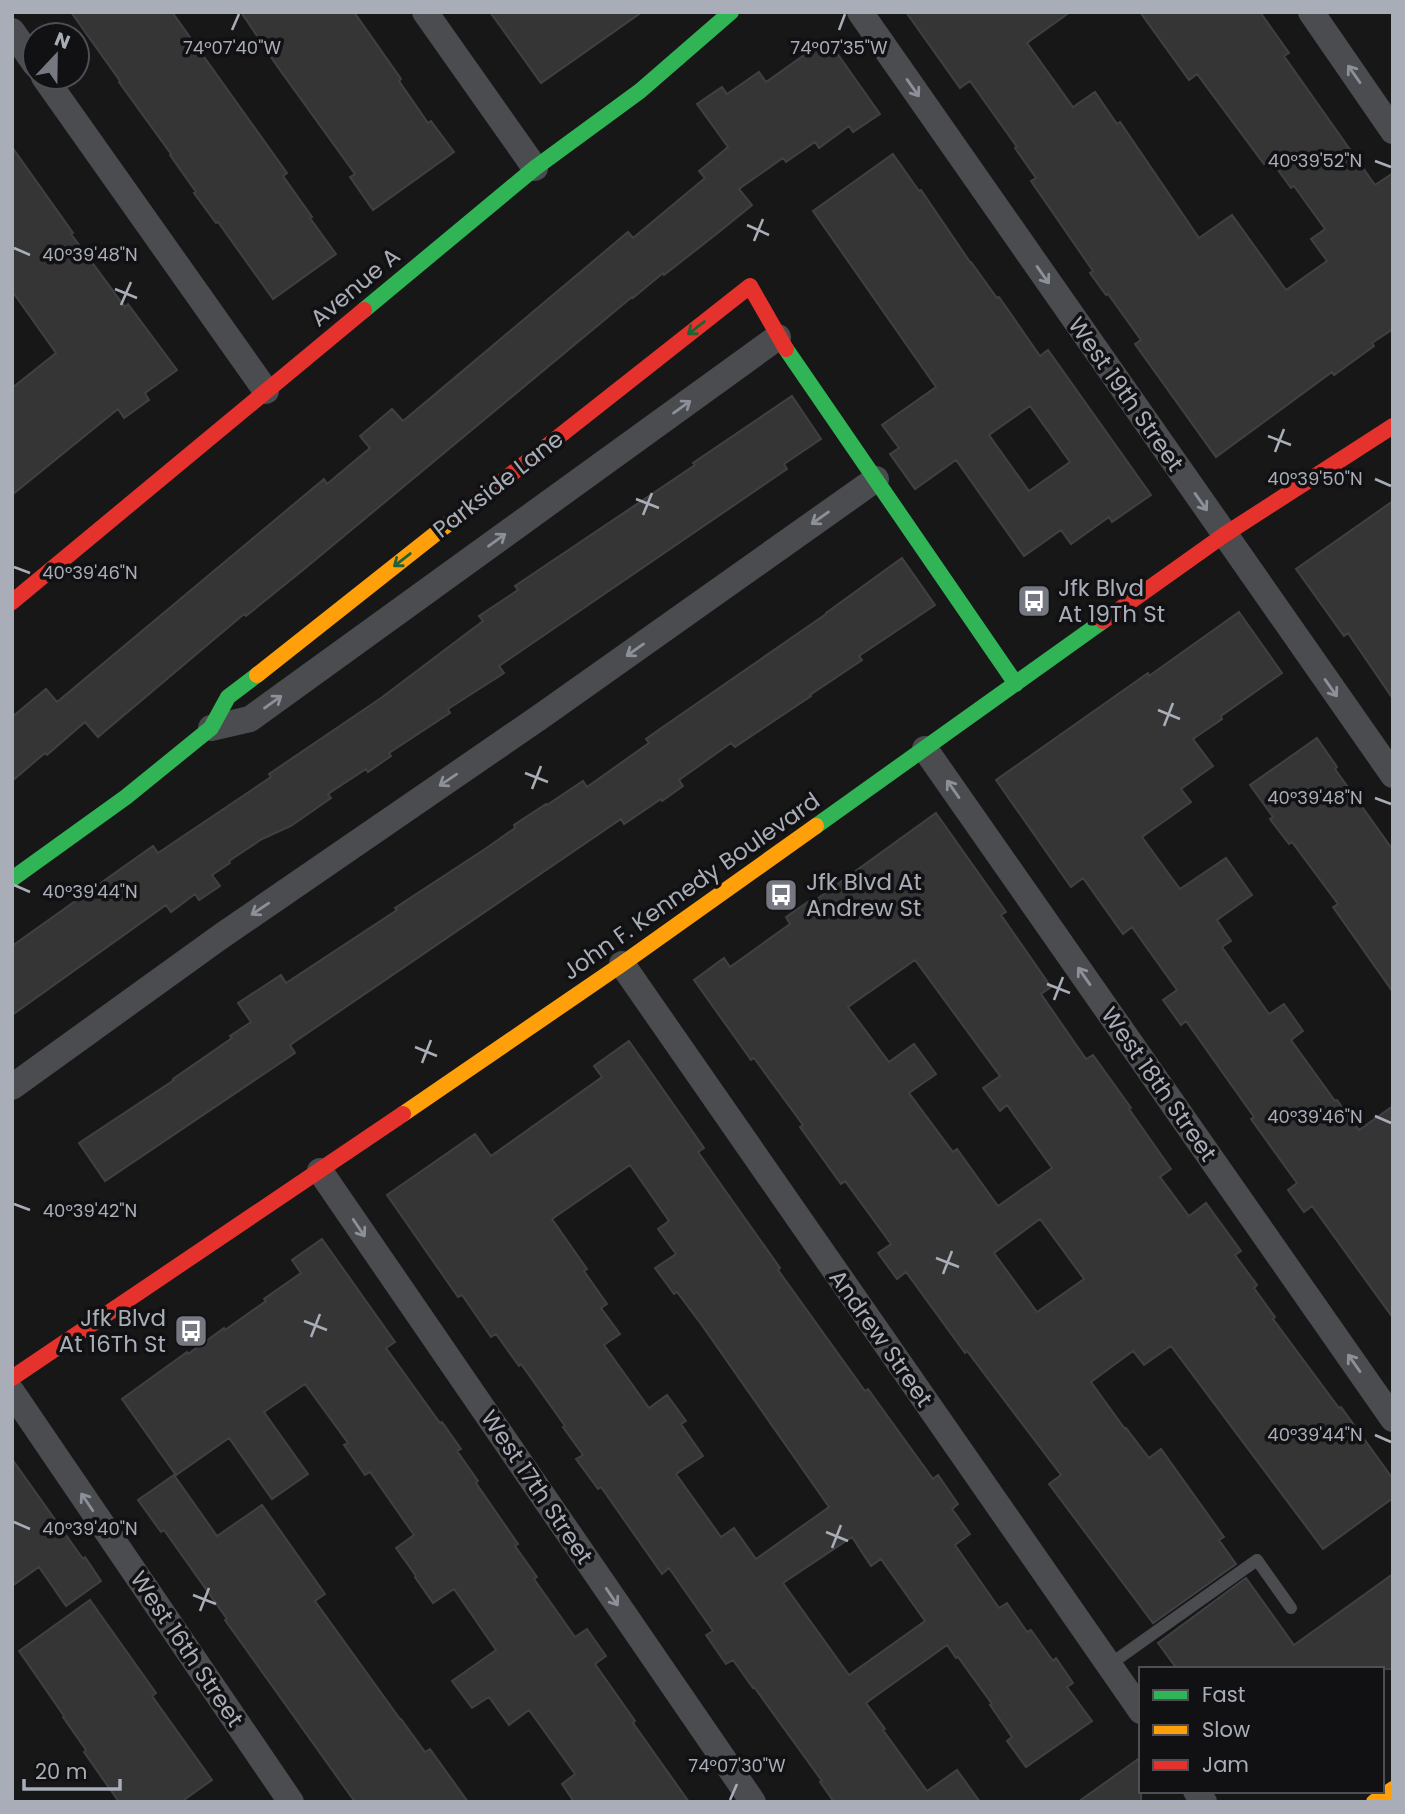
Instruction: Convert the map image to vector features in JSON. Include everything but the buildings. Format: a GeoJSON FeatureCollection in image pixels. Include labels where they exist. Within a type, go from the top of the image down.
{"type":"FeatureCollection","features":[{"type":"Feature","properties":{"kind":"street"},"geometry":{"type":"LineString","coordinates":[[425,12],[536,168]]}},
{"type":"Feature","properties":{"kind":"street","name":"Avenue A"},"geometry":{"type":"LineString","coordinates":[[12,602],[536,168],[640,91],[731,12]]}},
{"type":"Feature","properties":{"kind":"street","name":"West 19th Street"},"geometry":{"type":"LineString","coordinates":[[860,12],[1393,775]]}},
{"type":"Feature","properties":{"kind":"street"},"geometry":{"type":"LineString","coordinates":[[1311,12],[1393,131]]}},
{"type":"Feature","properties":{"kind":"street"},"geometry":{"type":"LineString","coordinates":[[54,91],[266,391]]}},
{"type":"Feature","properties":{"kind":"street","name":"Parkside Lane"},"geometry":{"type":"LineString","coordinates":[[12,879],[126,797],[211,728],[228,697],[750,286],[778,337],[1016,684]]}},
{"type":"Feature","properties":{"kind":"street","name":"Parkside Lane"},"geometry":{"type":"LineString","coordinates":[[211,728],[250,719],[778,337]]}},
{"type":"Feature","properties":{"kind":"street","name":"John F. Kennedy Boulevard"},"geometry":{"type":"LineString","coordinates":[[12,1378],[622,964],[1224,535],[1393,426]]}},
{"type":"Feature","properties":{"kind":"street"},"geometry":{"type":"LineString","coordinates":[[12,1087],[220,937],[540,717],[876,479]]}},
{"type":"Feature","properties":{"kind":"street","name":"West 18th Street"},"geometry":{"type":"LineString","coordinates":[[925,749],[1393,1419]]}},
{"type":"Feature","properties":{"kind":"street","name":"Andrew Street"},"geometry":{"type":"LineString","coordinates":[[622,964],[1139,1708]]}},
{"type":"Feature","properties":{"kind":"street","name":"West 17th Street"},"geometry":{"type":"LineString","coordinates":[[320,1171],[753,1802]]}},
{"type":"Feature","properties":{"kind":"street","name":"West 16th Street"},"geometry":{"type":"LineString","coordinates":[[12,1392],[291,1802]]}},
{"type":"Feature","properties":{"kind":"street"},"geometry":{"type":"LineString","coordinates":[[1374,1802],[1393,1789]]}},
{"type":"Feature","properties":{"kind":"lane"},"geometry":{"type":"LineString","coordinates":[[1109,1665],[1257,1560],[1291,1608]]}},
{"type":"Feature","properties":{"kind":"traffic: fast"},"geometry":{"type":"LineString","coordinates":[[364,310],[535,168],[640,91],[731,12]]}},
{"type":"Feature","properties":{"kind":"traffic: fast"},"geometry":{"type":"LineString","coordinates":[[786,349],[1016,684]]}},
{"type":"Feature","properties":{"kind":"traffic: fast"},"geometry":{"type":"LineString","coordinates":[[816,826],[1103,621]]}},
{"type":"Feature","properties":{"kind":"traffic: fast"},"geometry":{"type":"LineString","coordinates":[[12,879],[126,797],[211,728],[228,697],[257,675]]}},
{"type":"Feature","properties":{"kind":"traffic: slow"},"geometry":{"type":"LineString","coordinates":[[257,675],[477,501]]}},
{"type":"Feature","properties":{"kind":"traffic: slow"},"geometry":{"type":"LineString","coordinates":[[403,1114],[622,964],[816,826]]}},
{"type":"Feature","properties":{"kind":"traffic: slow"},"geometry":{"type":"LineString","coordinates":[[1374,1802],[1393,1789]]}},
{"type":"Feature","properties":{"kind":"traffic: jam"},"geometry":{"type":"LineString","coordinates":[[477,501],[750,286],[786,349]]}},
{"type":"Feature","properties":{"kind":"traffic: jam"},"geometry":{"type":"LineString","coordinates":[[12,602],[364,310]]}},
{"type":"Feature","properties":{"kind":"traffic: jam"},"geometry":{"type":"LineString","coordinates":[[1103,621],[1224,535],[1393,426]]}},
{"type":"Feature","properties":{"kind":"traffic: jam"},"geometry":{"type":"LineString","coordinates":[[12,1378],[403,1114]]}},
{"type":"Feature","properties":{"kind":"place","name":"Jfk Blvd At 19Th St"},"geometry":{"type":"Point","coordinates":[1034,601]}},
{"type":"Feature","properties":{"kind":"place","name":"Jfk Blvd At Andrew St"},"geometry":{"type":"Point","coordinates":[781,895]}},
{"type":"Feature","properties":{"kind":"place","name":"Jfk Blvd At 16Th St"},"geometry":{"type":"Point","coordinates":[191,1331]}}]}
